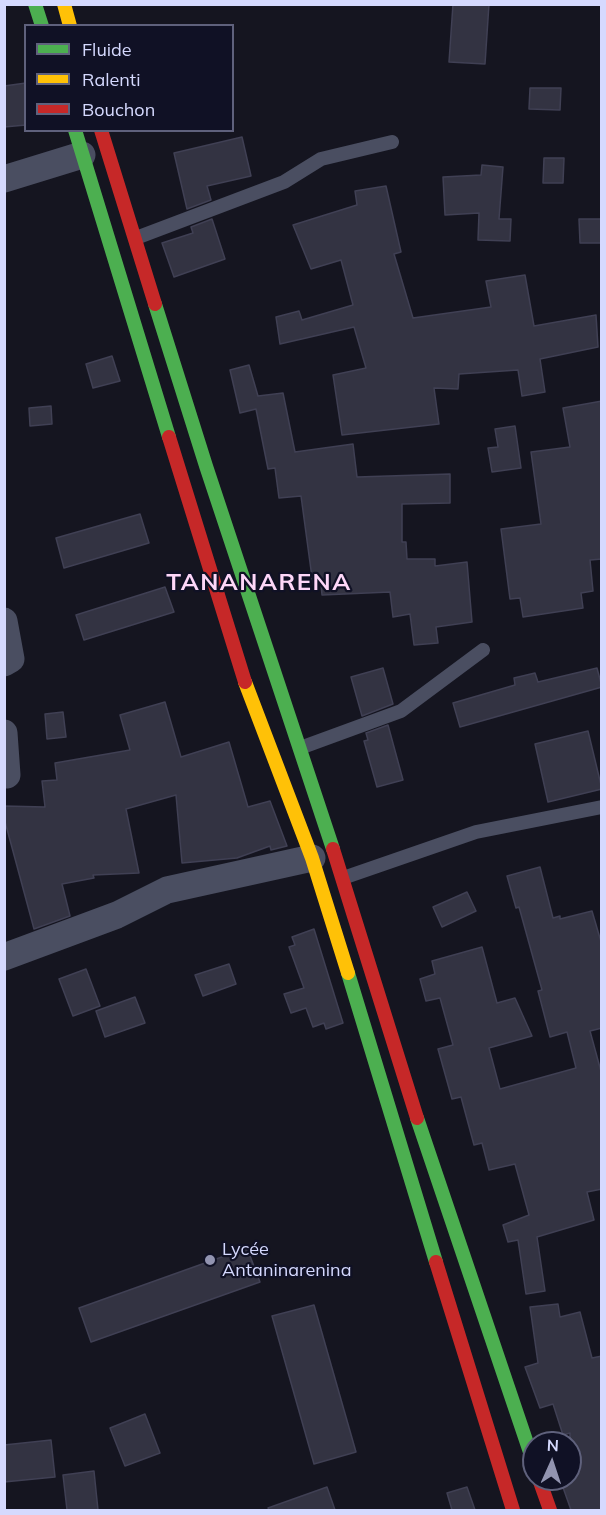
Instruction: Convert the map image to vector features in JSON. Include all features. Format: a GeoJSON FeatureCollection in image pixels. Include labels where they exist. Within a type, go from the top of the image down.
{"type":"FeatureCollection","features":[{"type":"Feature","properties":{"kind":"street"},"geometry":{"type":"LineString","coordinates":[[35,4],[41,24]]}},
{"type":"Feature","properties":{"kind":"street"},"geometry":{"type":"LineString","coordinates":[[64,4],[69,24]]}},
{"type":"Feature","properties":{"kind":"street"},"geometry":{"type":"LineString","coordinates":[[102,132],[206,466],[257,669],[300,748],[324,872],[408,1126],[513,1510]]}},
{"type":"Feature","properties":{"kind":"street"},"geometry":{"type":"LineString","coordinates":[[4,179],[78,143],[181,474],[257,669],[408,1126],[522,1432]]}},
{"type":"Feature","properties":{"kind":"street"},"geometry":{"type":"LineString","coordinates":[[96,199],[120,191]]}},
{"type":"Feature","properties":{"kind":"street"},"geometry":{"type":"LineString","coordinates":[[181,474],[206,466]]}},
{"type":"Feature","properties":{"kind":"street"},"geometry":{"type":"LineString","coordinates":[[4,621],[11,659],[4,663]]}},
{"type":"Feature","properties":{"kind":"street"},"geometry":{"type":"LineString","coordinates":[[4,733],[7,775],[4,775]]}},
{"type":"Feature","properties":{"kind":"street"},"geometry":{"type":"LineString","coordinates":[[4,957],[117,915],[167,890],[324,872]]}},
{"type":"Feature","properties":{"kind":"street"},"geometry":{"type":"LineString","coordinates":[[543,1491],[550,1510]]}},
{"type":"Feature","properties":{"kind":"lane"},"geometry":{"type":"LineString","coordinates":[[136,238],[284,182],[321,159],[392,142]]}},
{"type":"Feature","properties":{"kind":"lane"},"geometry":{"type":"LineString","coordinates":[[300,748],[400,711],[483,650]]}},
{"type":"Feature","properties":{"kind":"lane"},"geometry":{"type":"LineString","coordinates":[[324,872],[476,832],[602,807]]}},
{"type":"Feature","properties":{"kind":"building"},"geometry":{"type":"Polygon","coordinates":[[[453,4],[489,4],[485,64],[449,62],[453,4]]]}},
{"type":"Feature","properties":{"kind":"building"},"geometry":{"type":"Polygon","coordinates":[[[24,83],[24,125],[4,127],[4,86],[24,83]]]}},
{"type":"Feature","properties":{"kind":"building"},"geometry":{"type":"Polygon","coordinates":[[[530,88],[561,88],[560,110],[529,109],[530,88]]]}},
{"type":"Feature","properties":{"kind":"building"},"geometry":{"type":"Polygon","coordinates":[[[242,137],[251,176],[207,186],[211,200],[187,209],[174,153],[242,137]]]}},
{"type":"Feature","properties":{"kind":"building"},"geometry":{"type":"Polygon","coordinates":[[[544,158],[564,158],[563,183],[543,183],[544,158]]]}},
{"type":"Feature","properties":{"kind":"building"},"geometry":{"type":"Polygon","coordinates":[[[482,165],[503,167],[499,219],[511,219],[510,241],[478,240],[479,213],[445,215],[443,177],[481,175],[482,165]]]}},
{"type":"Feature","properties":{"kind":"building"},"geometry":{"type":"Polygon","coordinates":[[[386,186],[401,252],[394,254],[413,318],[491,307],[486,281],[525,275],[534,326],[596,315],[598,347],[540,359],[545,392],[522,396],[518,370],[459,374],[458,389],[434,388],[439,424],[342,435],[333,375],[366,368],[354,327],[280,344],[276,317],[299,311],[302,320],[353,305],[341,260],[311,269],[293,225],[357,205],[355,191],[386,186]]]}},
{"type":"Feature","properties":{"kind":"building"},"geometry":{"type":"Polygon","coordinates":[[[212,219],[225,259],[174,277],[162,243],[193,233],[191,227],[212,219]]]}},
{"type":"Feature","properties":{"kind":"building"},"geometry":{"type":"Polygon","coordinates":[[[579,219],[602,219],[602,243],[580,243],[579,219]]]}},
{"type":"Feature","properties":{"kind":"building"},"geometry":{"type":"Polygon","coordinates":[[[112,356],[120,381],[93,388],[86,364],[112,356]]]}},
{"type":"Feature","properties":{"kind":"building"},"geometry":{"type":"Polygon","coordinates":[[[249,365],[258,396],[283,393],[295,452],[353,444],[357,477],[450,474],[450,503],[402,504],[402,542],[406,542],[407,559],[435,559],[435,566],[467,562],[472,622],[436,627],[438,643],[414,645],[410,614],[393,617],[390,592],[322,595],[321,584],[313,585],[301,496],[279,498],[275,468],[268,469],[256,409],[240,413],[230,370],[249,365]]]}},
{"type":"Feature","properties":{"kind":"building"},"geometry":{"type":"Polygon","coordinates":[[[602,401],[602,559],[590,560],[593,591],[581,593],[583,608],[523,617],[520,598],[510,599],[501,529],[541,524],[531,452],[570,447],[563,408],[602,401]]]}},
{"type":"Feature","properties":{"kind":"building"},"geometry":{"type":"Polygon","coordinates":[[[51,406],[52,424],[30,426],[29,408],[51,406]]]}},
{"type":"Feature","properties":{"kind":"building"},"geometry":{"type":"Polygon","coordinates":[[[515,426],[521,468],[492,472],[488,448],[498,447],[495,429],[515,426]]]}},
{"type":"Feature","properties":{"kind":"building"},"geometry":{"type":"Polygon","coordinates":[[[140,514],[149,543],[64,568],[56,538],[140,514]]]}},
{"type":"Feature","properties":{"kind":"building"},"geometry":{"type":"Polygon","coordinates":[[[165,587],[174,612],[84,640],[76,615],[165,587]]]}},
{"type":"Feature","properties":{"kind":"building"},"geometry":{"type":"Polygon","coordinates":[[[383,668],[393,704],[362,716],[351,677],[383,668]]]}},
{"type":"Feature","properties":{"kind":"building"},"geometry":{"type":"Polygon","coordinates":[[[597,668],[602,687],[460,727],[453,703],[515,685],[514,678],[535,673],[538,682],[597,668]]]}},
{"type":"Feature","properties":{"kind":"building"},"geometry":{"type":"Polygon","coordinates":[[[165,702],[181,757],[229,742],[248,807],[270,801],[287,846],[271,850],[270,846],[237,858],[182,863],[176,795],[126,809],[139,873],[93,875],[94,878],[62,884],[70,916],[34,929],[4,818],[4,806],[45,807],[42,781],[57,780],[55,763],[130,750],[120,715],[165,702]]]}},
{"type":"Feature","properties":{"kind":"building"},"geometry":{"type":"Polygon","coordinates":[[[63,712],[66,737],[47,739],[45,714],[63,712]]]}},
{"type":"Feature","properties":{"kind":"building"},"geometry":{"type":"Polygon","coordinates":[[[388,725],[403,780],[377,787],[364,741],[368,740],[366,733],[388,725]]]}},
{"type":"Feature","properties":{"kind":"building"},"geometry":{"type":"Polygon","coordinates":[[[588,731],[602,789],[548,802],[535,744],[588,731]]]}},
{"type":"Feature","properties":{"kind":"building"},"geometry":{"type":"Polygon","coordinates":[[[540,867],[553,918],[560,916],[560,919],[592,911],[602,945],[602,1028],[590,1031],[602,1075],[602,1189],[587,1192],[594,1220],[537,1237],[545,1291],[526,1294],[518,1240],[508,1242],[503,1225],[529,1215],[515,1164],[489,1170],[482,1143],[474,1145],[461,1097],[452,1099],[438,1049],[453,1045],[440,998],[426,1001],[420,979],[435,974],[432,961],[482,947],[497,1003],[515,998],[532,1036],[489,1048],[500,1089],[576,1068],[567,1032],[550,1037],[538,991],[542,990],[519,907],[516,908],[507,876],[540,867]]]}},
{"type":"Feature","properties":{"kind":"building"},"geometry":{"type":"Polygon","coordinates":[[[467,892],[476,911],[442,927],[433,907],[467,892]]]}},
{"type":"Feature","properties":{"kind":"building"},"geometry":{"type":"Polygon","coordinates":[[[314,929],[343,1023],[326,1029],[324,1023],[313,1027],[306,1008],[291,1013],[284,994],[304,988],[289,947],[295,945],[292,937],[314,929]]]}},
{"type":"Feature","properties":{"kind":"building"},"geometry":{"type":"Polygon","coordinates":[[[229,964],[236,984],[203,996],[195,975],[229,964]]]}},
{"type":"Feature","properties":{"kind":"building"},"geometry":{"type":"Polygon","coordinates":[[[86,969],[100,1006],[73,1016],[59,979],[86,969]]]}},
{"type":"Feature","properties":{"kind":"building"},"geometry":{"type":"Polygon","coordinates":[[[135,997],[145,1023],[105,1037],[96,1011],[135,997]]]}},
{"type":"Feature","properties":{"kind":"building"},"geometry":{"type":"Polygon","coordinates":[[[247,1248],[260,1282],[91,1342],[79,1308],[247,1248]]]}},
{"type":"Feature","properties":{"kind":"building"},"geometry":{"type":"Polygon","coordinates":[[[558,1304],[560,1317],[580,1312],[592,1358],[602,1356],[602,1510],[571,1510],[564,1491],[582,1491],[582,1431],[562,1431],[553,1404],[540,1408],[525,1367],[538,1363],[530,1307],[558,1304]]]}},
{"type":"Feature","properties":{"kind":"building"},"geometry":{"type":"Polygon","coordinates":[[[314,1305],[356,1452],[314,1464],[272,1316],[314,1305]]]}},
{"type":"Feature","properties":{"kind":"building"},"geometry":{"type":"Polygon","coordinates":[[[145,1414],[160,1453],[125,1466],[110,1428],[145,1414]]]}},
{"type":"Feature","properties":{"kind":"building"},"geometry":{"type":"Polygon","coordinates":[[[51,1440],[55,1477],[4,1482],[4,1445],[51,1440]]]}},
{"type":"Feature","properties":{"kind":"building"},"geometry":{"type":"Polygon","coordinates":[[[94,1471],[98,1510],[67,1510],[63,1475],[94,1471]]]}},
{"type":"Feature","properties":{"kind":"building"},"geometry":{"type":"Polygon","coordinates":[[[327,1487],[335,1510],[269,1510],[268,1508],[327,1487]]]}},
{"type":"Feature","properties":{"kind":"building"},"geometry":{"type":"Polygon","coordinates":[[[467,1487],[475,1510],[452,1510],[447,1493],[467,1487]]]}},
{"type":"Feature","properties":{"kind":"traffic: fast"},"geometry":{"type":"LineString","coordinates":[[35,4],[41,24]]}},
{"type":"Feature","properties":{"kind":"traffic: fast"},"geometry":{"type":"LineString","coordinates":[[76,132],[169,437]]}},
{"type":"Feature","properties":{"kind":"traffic: fast"},"geometry":{"type":"LineString","coordinates":[[155,304],[206,466],[333,849]]}},
{"type":"Feature","properties":{"kind":"traffic: fast"},"geometry":{"type":"LineString","coordinates":[[348,973],[436,1262]]}},
{"type":"Feature","properties":{"kind":"traffic: fast"},"geometry":{"type":"LineString","coordinates":[[417,1118],[523,1431]]}},
{"type":"Feature","properties":{"kind":"traffic: slow"},"geometry":{"type":"LineString","coordinates":[[64,4],[69,24]]}},
{"type":"Feature","properties":{"kind":"traffic: slow"},"geometry":{"type":"LineString","coordinates":[[245,682],[312,858],[348,973]]}},
{"type":"Feature","properties":{"kind":"traffic: jam"},"geometry":{"type":"LineString","coordinates":[[102,132],[155,304]]}},
{"type":"Feature","properties":{"kind":"traffic: jam"},"geometry":{"type":"LineString","coordinates":[[169,437],[245,682]]}},
{"type":"Feature","properties":{"kind":"traffic: jam"},"geometry":{"type":"LineString","coordinates":[[333,849],[417,1118]]}},
{"type":"Feature","properties":{"kind":"traffic: jam"},"geometry":{"type":"LineString","coordinates":[[436,1262],[513,1510]]}},
{"type":"Feature","properties":{"kind":"traffic: jam"},"geometry":{"type":"LineString","coordinates":[[543,1491],[550,1510]]}},
{"type":"Feature","properties":{"kind":"place","name":"Lycée Antaninarenina"},"geometry":{"type":"Point","coordinates":[210,1260]}},
{"type":"Feature","properties":{"kind":"district","name":"TANANARENA"},"geometry":{"type":"Point","coordinates":[259,583]}}]}
